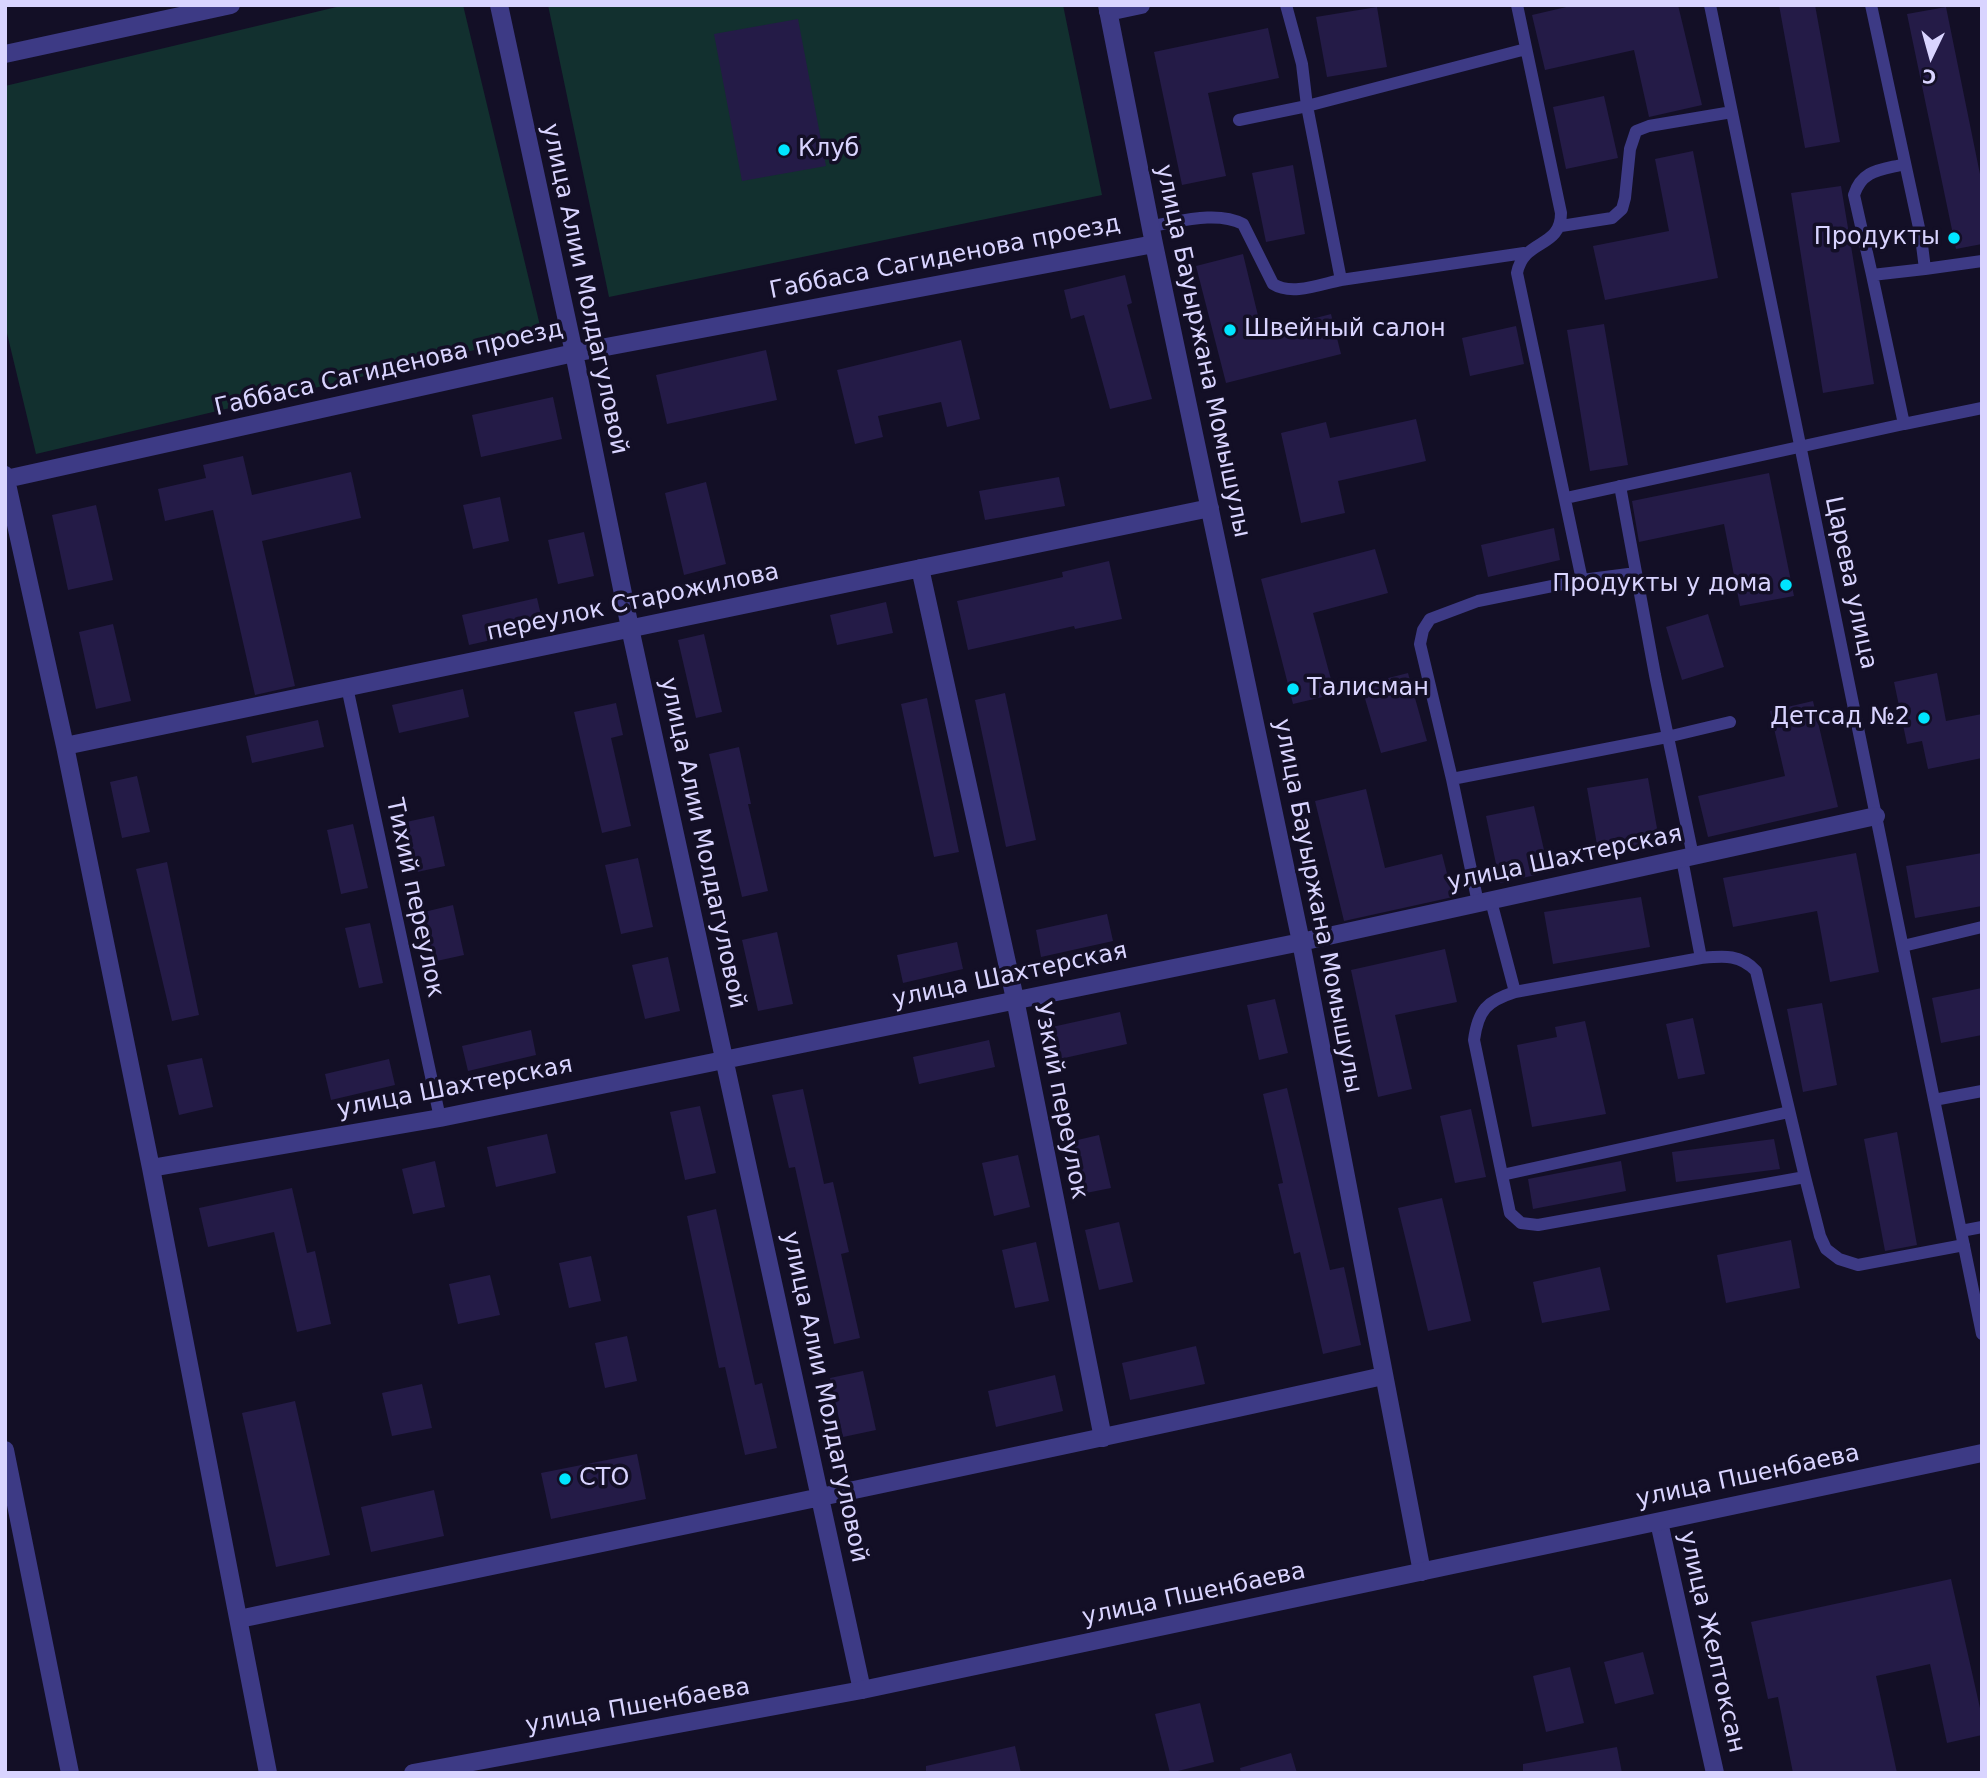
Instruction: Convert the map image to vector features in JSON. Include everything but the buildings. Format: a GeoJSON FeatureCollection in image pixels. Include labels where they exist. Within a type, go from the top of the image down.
{"type":"FeatureCollection","features":[{"type":"Feature","properties":{"kind":"street"},"geometry":{"type":"LineString","coordinates":[[5,54],[231,5]]}},
{"type":"Feature","properties":{"kind":"street","name":"улица Алии Молдагуловой"},"geometry":{"type":"LineString","coordinates":[[499,5],[630,628],[862,1690]]}},
{"type":"Feature","properties":{"kind":"street"},"geometry":{"type":"LineString","coordinates":[[1108,9],[1141,5]]}},
{"type":"Feature","properties":{"kind":"street","name":"улица Бауыржана Момышулы"},"geometry":{"type":"LineString","coordinates":[[1108,9],[1154,244],[1301,942],[1422,1572]]}},
{"type":"Feature","properties":{"kind":"street","name":"Габбаса Сагиденова проезд"},"geometry":{"type":"LineString","coordinates":[[6,477],[574,353],[1154,244]]}},
{"type":"Feature","properties":{"kind":"street"},"geometry":{"type":"LineString","coordinates":[[6,477],[65,746],[151,1168],[268,1773]]}},
{"type":"Feature","properties":{"kind":"street","name":"переулок Старожилова"},"geometry":{"type":"LineString","coordinates":[[65,746],[1210,508]]}},
{"type":"Feature","properties":{"kind":"street","name":"Узкий переулок"},"geometry":{"type":"LineString","coordinates":[[920,568],[1015,999],[1103,1438]]}},
{"type":"Feature","properties":{"kind":"street","name":"улица Шахтерская"},"geometry":{"type":"LineString","coordinates":[[151,1168],[440,1118],[1301,942],[1876,816]]}},
{"type":"Feature","properties":{"kind":"street"},"geometry":{"type":"LineString","coordinates":[[239,1619],[1103,1438],[1383,1376]]}},
{"type":"Feature","properties":{"kind":"street"},"geometry":{"type":"LineString","coordinates":[[5,1450],[70,1773]]}},
{"type":"Feature","properties":{"kind":"street","name":"улица Пшенбаева"},"geometry":{"type":"LineString","coordinates":[[413,1773],[862,1690],[1982,1453]]}},
{"type":"Feature","properties":{"kind":"street","name":"улица Желтоксан"},"geometry":{"type":"LineString","coordinates":[[1658,1522],[1715,1773]]}},
{"type":"Feature","properties":{"kind":"lane"},"geometry":{"type":"LineString","coordinates":[[1286,5],[1302,64],[1307,106],[1341,280]]}},
{"type":"Feature","properties":{"kind":"lane"},"geometry":{"type":"LineString","coordinates":[[1151,226],[1222,217],[1234,219],[1243,224],[1273,284],[1280,288],[1295,289],[1524,253],[1553,236],[1561,226],[1561,213],[1517,5]]}},
{"type":"Feature","properties":{"kind":"lane","name":"Царева улица"},"geometry":{"type":"LineString","coordinates":[[1710,5],[1982,1334]]}},
{"type":"Feature","properties":{"kind":"lane"},"geometry":{"type":"LineString","coordinates":[[1871,5],[1921,237],[1925,269]]}},
{"type":"Feature","properties":{"kind":"lane"},"geometry":{"type":"LineString","coordinates":[[1239,120],[1307,106],[1526,49]]}},
{"type":"Feature","properties":{"kind":"lane"},"geometry":{"type":"LineString","coordinates":[[1561,226],[1612,218],[1622,209],[1630,149],[1636,131],[1649,126],[1732,112]]}},
{"type":"Feature","properties":{"kind":"lane"},"geometry":{"type":"LineString","coordinates":[[1904,424],[1854,195],[1858,182],[1871,173],[1905,164]]}},
{"type":"Feature","properties":{"kind":"lane"},"geometry":{"type":"LineString","coordinates":[[1524,253],[1517,273],[1582,580]]}},
{"type":"Feature","properties":{"kind":"lane"},"geometry":{"type":"LineString","coordinates":[[1872,275],[1982,261]]}},
{"type":"Feature","properties":{"kind":"lane"},"geometry":{"type":"LineString","coordinates":[[1566,498],[1982,408]]}},
{"type":"Feature","properties":{"kind":"lane"},"geometry":{"type":"LineString","coordinates":[[1620,486],[1667,737],[1702,958]]}},
{"type":"Feature","properties":{"kind":"lane"},"geometry":{"type":"LineString","coordinates":[[1515,992],[1484,902],[1452,779],[1420,644],[1423,630],[1430,620],[1478,601],[1582,580],[1636,573]]}},
{"type":"Feature","properties":{"kind":"lane","name":"Тихий переулок"},"geometry":{"type":"LineString","coordinates":[[347,687],[440,1118]]}},
{"type":"Feature","properties":{"kind":"lane"},"geometry":{"type":"LineString","coordinates":[[1452,779],[1730,722]]}},
{"type":"Feature","properties":{"kind":"lane"},"geometry":{"type":"LineString","coordinates":[[1903,946],[1982,927]]}},
{"type":"Feature","properties":{"kind":"lane"},"geometry":{"type":"LineString","coordinates":[[1805,1177],[1538,1225],[1521,1223],[1510,1213],[1474,1040],[1481,1012],[1488,1004],[1515,992],[1702,958],[1727,956],[1747,961],[1756,971],[1805,1177],[1820,1236],[1826,1249],[1839,1259],[1858,1265],[1964,1245]]}},
{"type":"Feature","properties":{"kind":"lane"},"geometry":{"type":"LineString","coordinates":[[1934,1100],[1982,1091]]}},
{"type":"Feature","properties":{"kind":"lane"},"geometry":{"type":"LineString","coordinates":[[1502,1175],[1790,1112]]}},
{"type":"Feature","properties":{"kind":"lane"},"geometry":{"type":"LineString","coordinates":[[1961,1231],[1982,1227]]}},
{"type":"Feature","properties":{"kind":"green space"},"geometry":{"type":"Polygon","coordinates":[[[345,5],[463,5],[542,334],[36,454],[5,325],[5,86],[345,5]]]}},
{"type":"Feature","properties":{"kind":"green space"},"geometry":{"type":"Polygon","coordinates":[[[548,5],[1063,5],[1102,195],[609,297],[548,5]]]}},
{"type":"Feature","properties":{"kind":"place","name":"Клуб"},"geometry":{"type":"Point","coordinates":[784,150]}},
{"type":"Feature","properties":{"kind":"place","name":"Продукты"},"geometry":{"type":"Point","coordinates":[1954,238]}},
{"type":"Feature","properties":{"kind":"place","name":"Швейный салон"},"geometry":{"type":"Point","coordinates":[1230,330]}},
{"type":"Feature","properties":{"kind":"place","name":"Продукты у дома"},"geometry":{"type":"Point","coordinates":[1786,585]}},
{"type":"Feature","properties":{"kind":"place","name":"Талисман"},"geometry":{"type":"Point","coordinates":[1293,689]}},
{"type":"Feature","properties":{"kind":"place","name":"Детсад №2"},"geometry":{"type":"Point","coordinates":[1924,718]}},
{"type":"Feature","properties":{"kind":"place","name":"СТО"},"geometry":{"type":"Point","coordinates":[565,1479]}}]}
